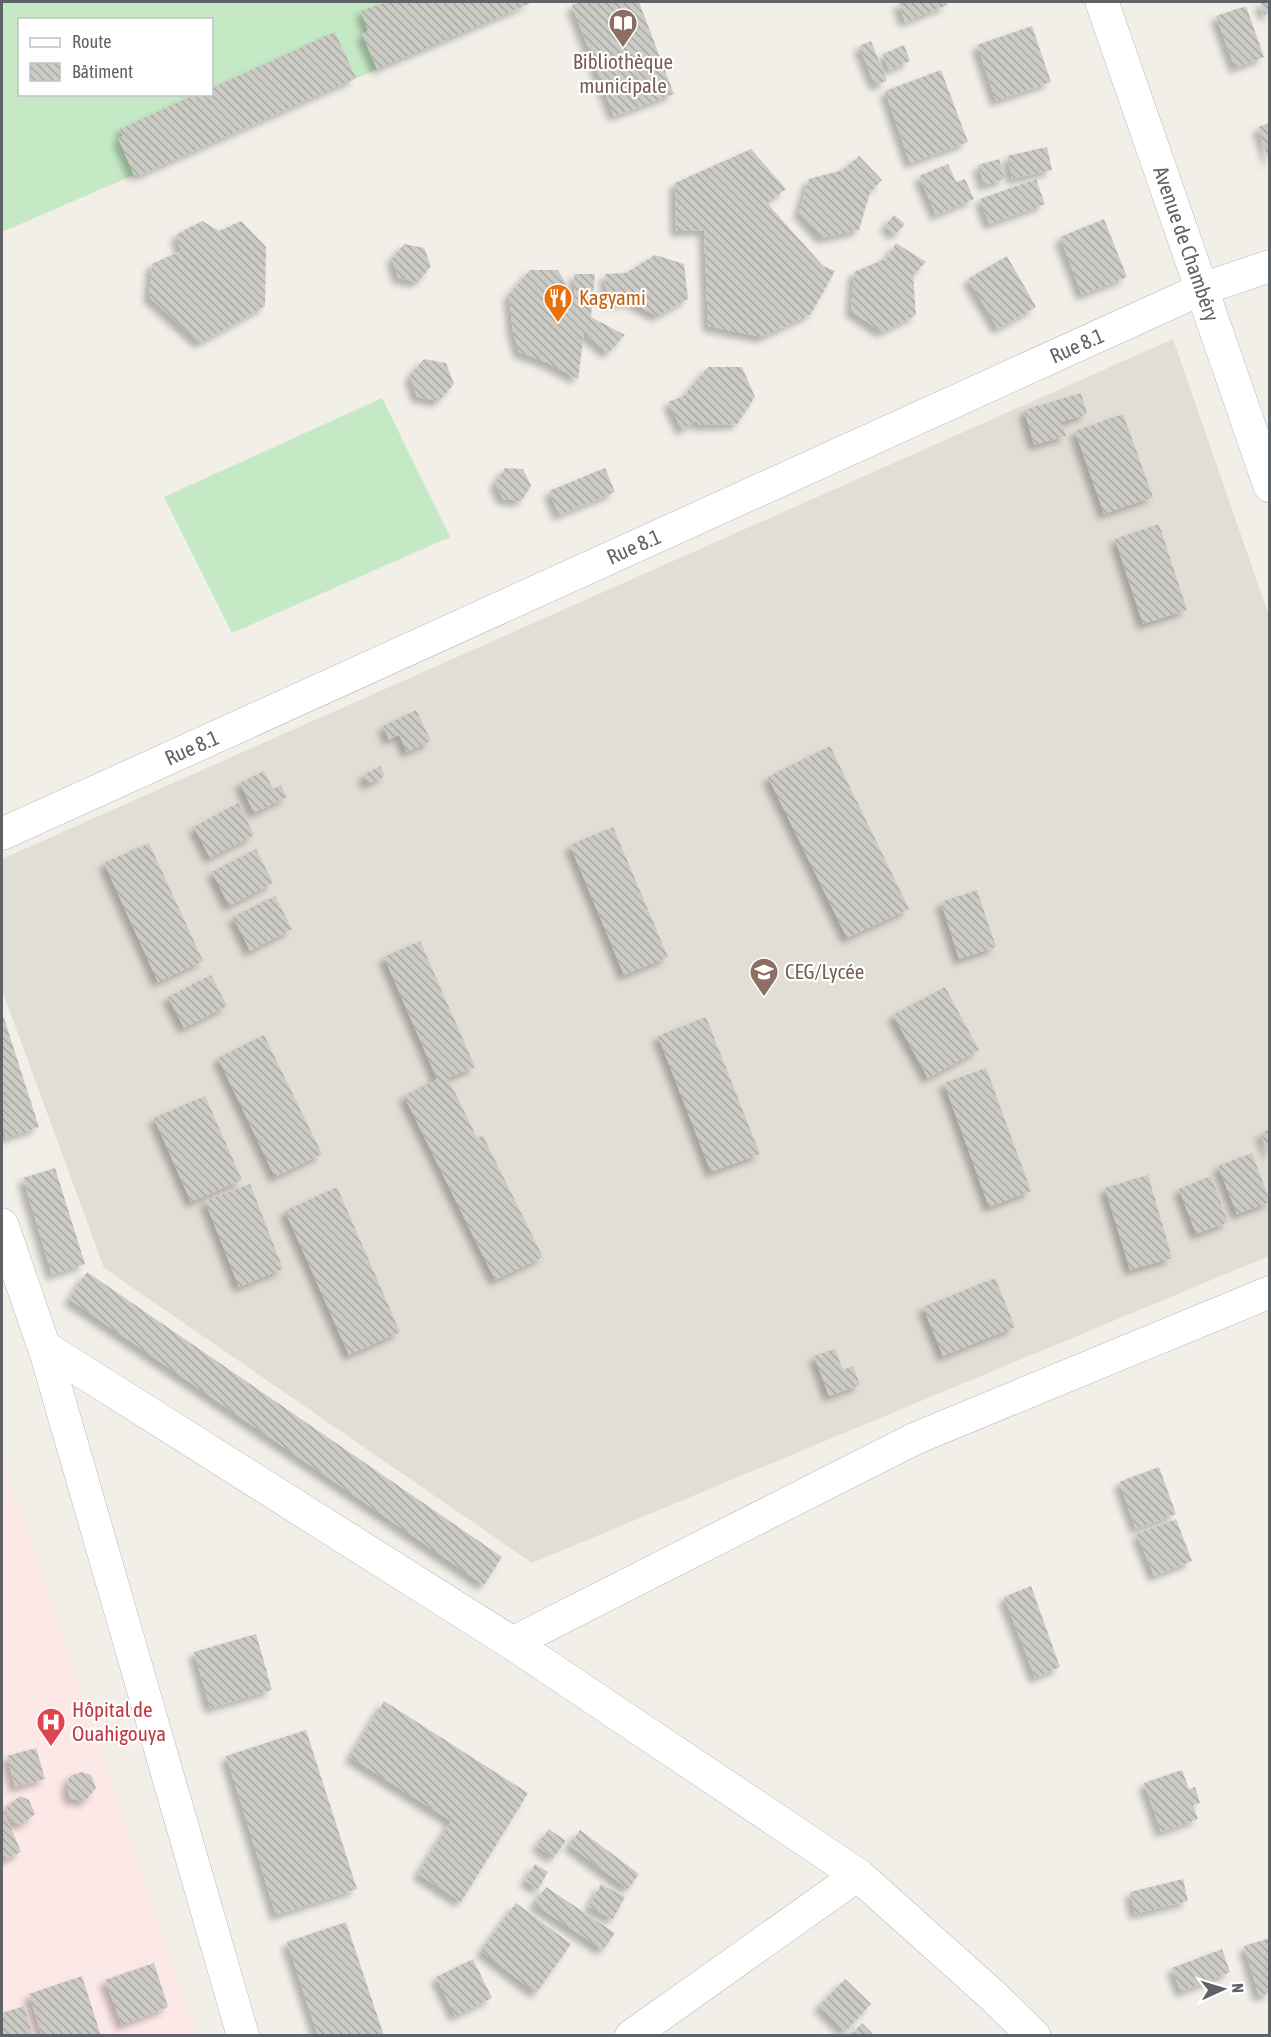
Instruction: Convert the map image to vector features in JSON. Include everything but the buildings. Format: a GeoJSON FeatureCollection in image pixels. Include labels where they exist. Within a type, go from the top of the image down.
{"type":"FeatureCollection","features":[{"type":"Feature","properties":{"kind":"main road","name":"Avenue de Chambéry"},"geometry":{"type":"LineString","coordinates":[[1102,2],[1269,486]]}},
{"type":"Feature","properties":{"kind":"main road"},"geometry":{"type":"LineString","coordinates":[[2,1225],[44,1347],[512,1643],[858,1875],[992,1995],[1034,2036]]}},
{"type":"Feature","properties":{"kind":"street","name":"Rue 8.1"},"geometry":{"type":"LineString","coordinates":[[2,834],[1202,289],[1269,266]]}},
{"type":"Feature","properties":{"kind":"street"},"geometry":{"type":"LineString","coordinates":[[512,1643],[914,1439],[1269,1292]]}},
{"type":"Feature","properties":{"kind":"street"},"geometry":{"type":"LineString","coordinates":[[44,1347],[243,2036]]}},
{"type":"Feature","properties":{"kind":"street"},"geometry":{"type":"LineString","coordinates":[[631,2036],[858,1875]]}},
{"type":"Feature","properties":{"kind":"shaded area"},"geometry":{"type":"Polygon","coordinates":[[[1173,339],[1269,616],[1269,1256],[532,1563],[104,1268],[2,990],[2,859],[1173,339]]]}},
{"type":"Feature","properties":{"kind":"shaded area","name":"Hôpital de Ouahigouya"},"geometry":{"type":"Polygon","coordinates":[[[2,1459],[198,2035],[2,2035],[2,1459]]]}},
{"type":"Feature","properties":{"kind":"green space"},"geometry":{"type":"Polygon","coordinates":[[[2,2],[533,2],[2,232],[2,2]]]}},
{"type":"Feature","properties":{"kind":"green space"},"geometry":{"type":"Polygon","coordinates":[[[382,398],[450,537],[232,633],[164,497],[382,398]]]}},
{"type":"Feature","properties":{"kind":"place","name":"Bibliothèque municipale"},"geometry":{"type":"Point","coordinates":[623,48]}},
{"type":"Feature","properties":{"kind":"place","name":"Kagyami"},"geometry":{"type":"Point","coordinates":[558,324]}},
{"type":"Feature","properties":{"kind":"place","name":"CEG/Lycée"},"geometry":{"type":"Point","coordinates":[764,998]}},
{"type":"Feature","properties":{"kind":"place","name":"Hôpital de Ouahigouya"},"geometry":{"type":"Point","coordinates":[51,1748]}}]}
